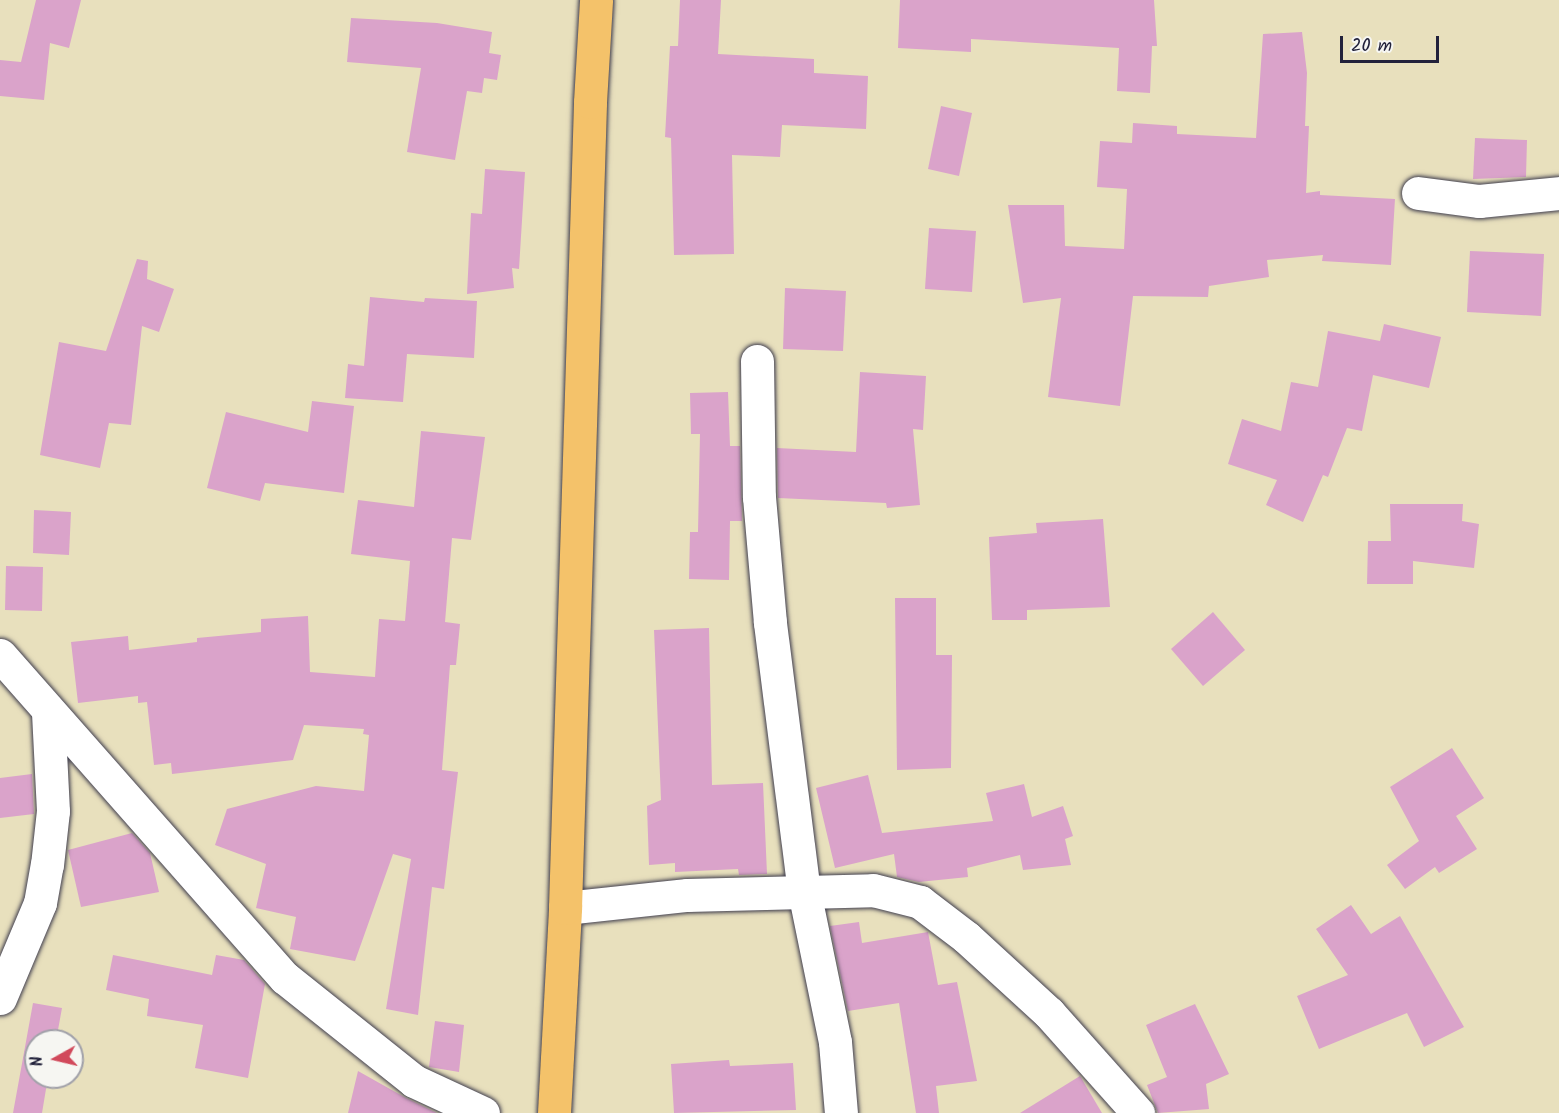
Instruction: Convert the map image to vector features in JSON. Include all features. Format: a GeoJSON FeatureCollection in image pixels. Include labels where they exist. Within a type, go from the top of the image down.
{"type":"FeatureCollection","features":[{"type":"Feature","properties":{"kind":"main road"},"geometry":{"type":"LineString","coordinates":[[554,1113],[565,908],[589,114],[596,0]]}},
{"type":"Feature","properties":{"kind":"street"},"geometry":{"type":"LineString","coordinates":[[1418,193],[1479,201],[1559,193]]}},
{"type":"Feature","properties":{"kind":"street"},"geometry":{"type":"LineString","coordinates":[[757,361],[759,497],[769,612],[804,891],[835,1042],[841,1113]]}},
{"type":"Feature","properties":{"kind":"street"},"geometry":{"type":"LineString","coordinates":[[0,655],[285,978],[414,1081],[483,1113]]}},
{"type":"Feature","properties":{"kind":"street"},"geometry":{"type":"LineString","coordinates":[[0,998],[40,903],[47,864],[53,811],[48,712]]}},
{"type":"Feature","properties":{"kind":"street"},"geometry":{"type":"LineString","coordinates":[[565,908],[687,895],[804,891],[873,890],[920,902],[1049,1013],[1138,1113]]}},
{"type":"Feature","properties":{"kind":"building"},"geometry":{"type":"Polygon","coordinates":[[[36,0],[81,0],[69,48],[50,43],[44,100],[0,96],[0,60],[21,62],[36,0]]]}},
{"type":"Feature","properties":{"kind":"building"},"geometry":{"type":"Polygon","coordinates":[[[680,0],[721,0],[718,54],[814,59],[814,73],[868,76],[866,129],[782,125],[780,157],[732,155],[734,254],[674,255],[671,138],[665,137],[670,46],[678,46],[680,0]]]}},
{"type":"Feature","properties":{"kind":"building"},"geometry":{"type":"Polygon","coordinates":[[[900,0],[1154,0],[1157,46],[1152,46],[1150,93],[1117,91],[1119,48],[971,39],[971,52],[898,48],[900,0]]]}},
{"type":"Feature","properties":{"kind":"building"},"geometry":{"type":"Polygon","coordinates":[[[351,18],[437,23],[492,32],[489,53],[501,55],[497,80],[484,78],[482,93],[467,91],[455,160],[407,152],[421,68],[347,62],[351,18]]]}},
{"type":"Feature","properties":{"kind":"building"},"geometry":{"type":"Polygon","coordinates":[[[1302,32],[1307,73],[1305,126],[1309,126],[1306,193],[1320,191],[1320,195],[1395,199],[1391,265],[1322,261],[1323,255],[1267,260],[1269,277],[1209,286],[1208,297],[1133,296],[1120,406],[1048,397],[1061,298],[1023,303],[1008,205],[1064,205],[1065,246],[1124,249],[1127,189],[1097,187],[1100,141],[1132,143],[1133,123],[1177,126],[1177,134],[1256,138],[1263,34],[1302,32]]]}},
{"type":"Feature","properties":{"kind":"building"},"geometry":{"type":"Polygon","coordinates":[[[941,106],[972,113],[959,176],[928,169],[941,106]]]}},
{"type":"Feature","properties":{"kind":"building"},"geometry":{"type":"Polygon","coordinates":[[[1475,138],[1527,140],[1526,177],[1473,179],[1475,138]]]}},
{"type":"Feature","properties":{"kind":"building"},"geometry":{"type":"Polygon","coordinates":[[[485,169],[525,172],[519,269],[512,268],[514,288],[467,294],[471,213],[482,214],[485,169]]]}},
{"type":"Feature","properties":{"kind":"building"},"geometry":{"type":"Polygon","coordinates":[[[929,228],[976,231],[972,292],[925,289],[929,228]]]}},
{"type":"Feature","properties":{"kind":"building"},"geometry":{"type":"Polygon","coordinates":[[[1470,251],[1544,254],[1541,316],[1467,312],[1470,251]]]}},
{"type":"Feature","properties":{"kind":"building"},"geometry":{"type":"Polygon","coordinates":[[[137,259],[148,261],[147,279],[174,289],[159,332],[142,326],[131,425],[109,423],[100,468],[40,455],[59,342],[106,351],[137,259]]]}},
{"type":"Feature","properties":{"kind":"building"},"geometry":{"type":"Polygon","coordinates":[[[785,288],[846,291],[843,351],[783,349],[785,288]]]}},
{"type":"Feature","properties":{"kind":"building"},"geometry":{"type":"Polygon","coordinates":[[[370,297],[424,302],[425,298],[477,301],[474,358],[407,354],[403,402],[345,398],[348,364],[364,366],[370,297]]]}},
{"type":"Feature","properties":{"kind":"building"},"geometry":{"type":"Polygon","coordinates":[[[1384,324],[1441,337],[1429,388],[1373,375],[1362,431],[1347,428],[1328,477],[1323,475],[1303,522],[1266,505],[1277,480],[1228,464],[1242,419],[1281,431],[1291,382],[1318,387],[1328,331],[1380,341],[1384,324]]]}},
{"type":"Feature","properties":{"kind":"building"},"geometry":{"type":"Polygon","coordinates":[[[860,372],[926,376],[923,430],[913,429],[920,505],[887,508],[886,503],[778,498],[777,448],[856,452],[860,372]]]}},
{"type":"Feature","properties":{"kind":"building"},"geometry":{"type":"Polygon","coordinates":[[[728,392],[730,446],[740,446],[742,521],[730,521],[729,580],[689,579],[690,532],[698,532],[700,434],[691,434],[690,393],[728,392]]]}},
{"type":"Feature","properties":{"kind":"building"},"geometry":{"type":"Polygon","coordinates":[[[312,401],[354,406],[344,493],[265,483],[260,501],[207,488],[226,412],[308,432],[312,401]]]}},
{"type":"Feature","properties":{"kind":"building"},"geometry":{"type":"Polygon","coordinates":[[[421,431],[485,437],[471,540],[452,538],[445,622],[460,624],[456,665],[450,665],[442,770],[458,772],[444,889],[432,887],[418,1015],[386,1009],[411,859],[393,854],[355,961],[290,949],[296,917],[256,908],[266,864],[215,845],[227,809],[316,786],[364,791],[369,735],[363,734],[364,729],[304,725],[293,760],[172,774],[171,763],[154,765],[147,702],[138,703],[138,696],[78,703],[71,642],[128,636],[129,650],[197,642],[197,638],[261,632],[261,619],[308,616],[310,672],[375,677],[379,619],[405,621],[410,561],[351,554],[358,500],[414,507],[421,431]]]}},
{"type":"Feature","properties":{"kind":"building"},"geometry":{"type":"Polygon","coordinates":[[[1390,504],[1463,504],[1462,521],[1479,524],[1474,568],[1413,561],[1413,584],[1367,584],[1368,541],[1391,541],[1390,504]]]}},
{"type":"Feature","properties":{"kind":"building"},"geometry":{"type":"Polygon","coordinates":[[[34,510],[71,512],[69,555],[33,553],[34,510]]]}},
{"type":"Feature","properties":{"kind":"building"},"geometry":{"type":"Polygon","coordinates":[[[1103,519],[1110,607],[1027,610],[1027,620],[992,620],[989,537],[1037,533],[1036,523],[1103,519]]]}},
{"type":"Feature","properties":{"kind":"building"},"geometry":{"type":"Polygon","coordinates":[[[6,566],[43,567],[42,611],[5,610],[6,566]]]}},
{"type":"Feature","properties":{"kind":"building"},"geometry":{"type":"Polygon","coordinates":[[[895,598],[936,598],[936,655],[952,655],[951,768],[897,770],[895,598]]]}},
{"type":"Feature","properties":{"kind":"building"},"geometry":{"type":"Polygon","coordinates":[[[1213,612],[1245,650],[1203,686],[1171,649],[1213,612]]]}},
{"type":"Feature","properties":{"kind":"building"},"geometry":{"type":"Polygon","coordinates":[[[709,628],[712,785],[763,783],[767,874],[739,875],[738,869],[675,872],[675,863],[649,865],[647,806],[661,800],[654,630],[709,628]]]}},
{"type":"Feature","properties":{"kind":"building"},"geometry":{"type":"Polygon","coordinates":[[[1452,748],[1484,798],[1456,816],[1477,849],[1439,873],[1435,867],[1405,889],[1387,865],[1419,841],[1390,787],[1452,748]]]}},
{"type":"Feature","properties":{"kind":"building"},"geometry":{"type":"Polygon","coordinates":[[[32,774],[34,814],[0,818],[0,778],[32,774]]]}},
{"type":"Feature","properties":{"kind":"building"},"geometry":{"type":"Polygon","coordinates":[[[868,775],[882,833],[993,821],[986,793],[1024,784],[1032,817],[1063,806],[1073,836],[1065,839],[1071,865],[1023,870],[1020,855],[967,868],[968,877],[919,882],[897,877],[894,854],[835,868],[816,788],[868,775]]]}},
{"type":"Feature","properties":{"kind":"building"},"geometry":{"type":"Polygon","coordinates":[[[132,833],[150,853],[159,892],[81,907],[68,850],[132,833]]]}},
{"type":"Feature","properties":{"kind":"building"},"geometry":{"type":"Polygon","coordinates":[[[1351,905],[1371,934],[1400,916],[1464,1027],[1424,1047],[1407,1013],[1319,1049],[1297,996],[1348,975],[1316,929],[1351,905]]]}},
{"type":"Feature","properties":{"kind":"building"},"geometry":{"type":"Polygon","coordinates":[[[859,922],[862,943],[928,932],[938,985],[957,982],[977,1081],[936,1086],[939,1113],[916,1113],[899,1003],[848,1011],[830,926],[859,922]]]}},
{"type":"Feature","properties":{"kind":"building"},"geometry":{"type":"Polygon","coordinates":[[[113,955],[212,975],[216,955],[244,960],[265,984],[248,1078],[195,1068],[203,1025],[147,1016],[149,999],[106,990],[113,955]]]}},
{"type":"Feature","properties":{"kind":"building"},"geometry":{"type":"Polygon","coordinates":[[[33,1003],[62,1008],[58,1029],[28,1029],[33,1003]]]}},
{"type":"Feature","properties":{"kind":"building"},"geometry":{"type":"Polygon","coordinates":[[[1195,1004],[1229,1074],[1206,1084],[1209,1109],[1158,1113],[1147,1085],[1167,1077],[1146,1025],[1195,1004]]]}},
{"type":"Feature","properties":{"kind":"building"},"geometry":{"type":"Polygon","coordinates":[[[435,1021],[464,1025],[459,1072],[429,1067],[435,1021]]]}},
{"type":"Feature","properties":{"kind":"building"},"geometry":{"type":"Polygon","coordinates":[[[24,1052],[24,1089],[46,1089],[42,1113],[13,1113],[24,1052]]]}},
{"type":"Feature","properties":{"kind":"building"},"geometry":{"type":"Polygon","coordinates":[[[729,1060],[730,1066],[793,1063],[796,1110],[674,1113],[671,1064],[729,1060]]]}},
{"type":"Feature","properties":{"kind":"building"},"geometry":{"type":"Polygon","coordinates":[[[358,1071],[406,1098],[437,1113],[348,1113],[358,1071]]]}},
{"type":"Feature","properties":{"kind":"building"},"geometry":{"type":"Polygon","coordinates":[[[1080,1076],[1102,1113],[1020,1113],[1080,1076]]]}}]}
